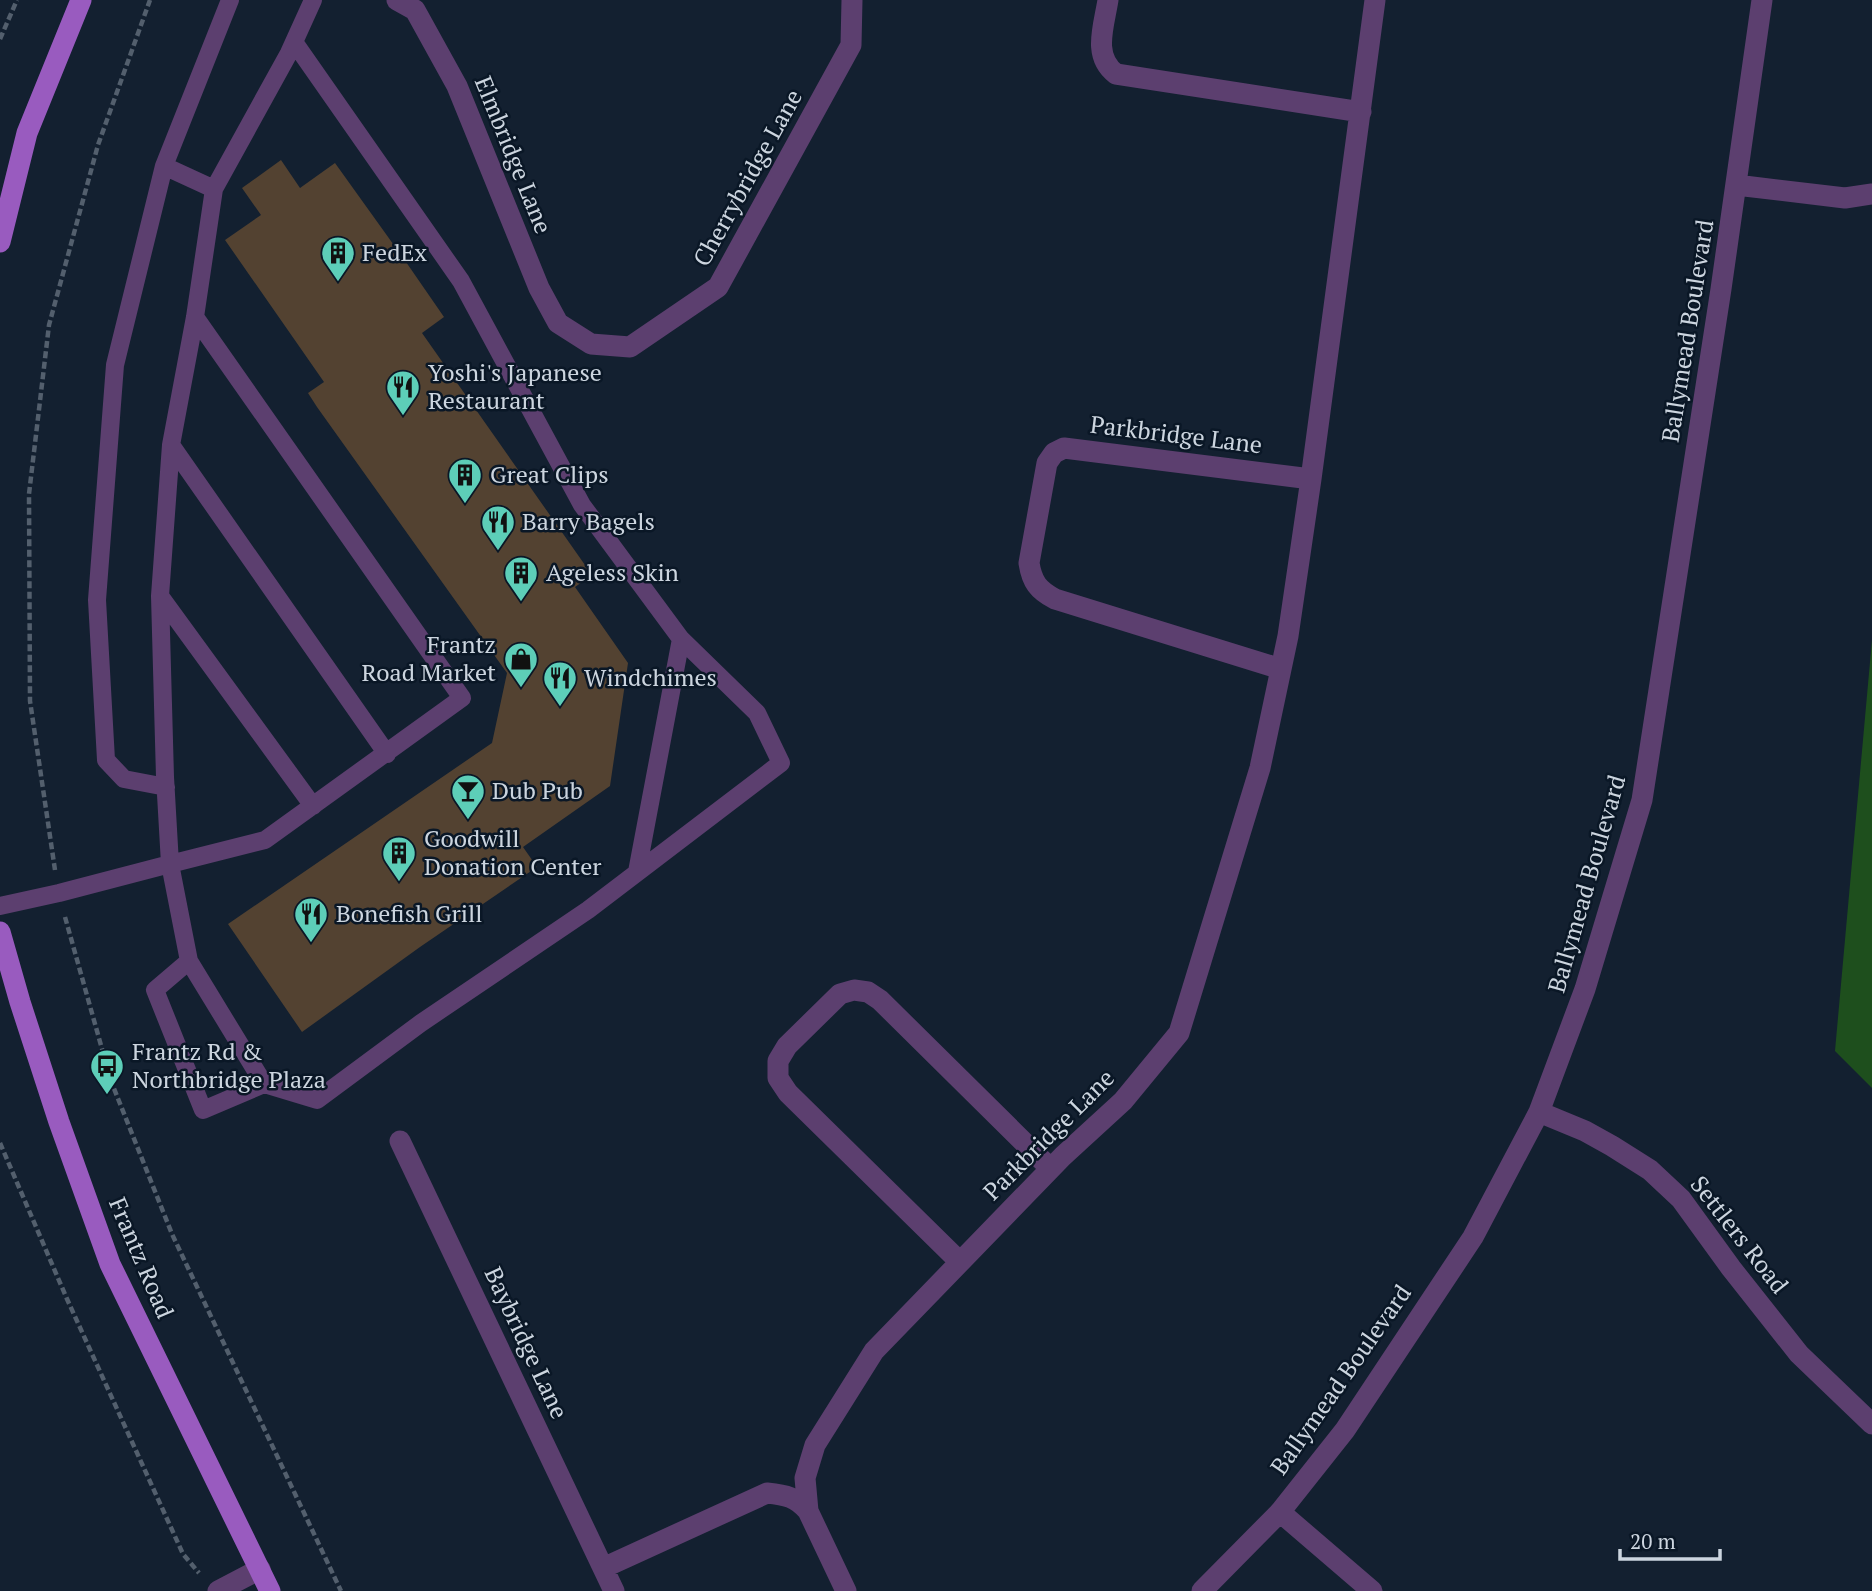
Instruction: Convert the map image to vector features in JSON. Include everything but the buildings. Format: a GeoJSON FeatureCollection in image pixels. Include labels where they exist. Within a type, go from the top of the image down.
{"type":"FeatureCollection","features":[{"type":"Feature","properties":{"kind":"main road"},"geometry":{"type":"LineString","coordinates":[[0,242],[27,133],[80,0]]}},
{"type":"Feature","properties":{"kind":"main road","name":"Frantz Road"},"geometry":{"type":"LineString","coordinates":[[0,932],[59,1122],[110,1264],[270,1591]]}},
{"type":"Feature","properties":{"kind":"street","name":"Cherrybridge Lane"},"geometry":{"type":"LineString","coordinates":[[558,323],[591,344],[630,347],[718,287],[851,46],[852,0]]}},
{"type":"Feature","properties":{"kind":"street"},"geometry":{"type":"LineString","coordinates":[[1108,0],[1101,46],[1102,57],[1107,67],[1116,74],[1361,112]]}},
{"type":"Feature","properties":{"kind":"street","name":"Parkbridge Lane"},"geometry":{"type":"LineString","coordinates":[[846,1591],[808,1511],[805,1478],[815,1445],[874,1351],[1050,1168],[1123,1101],[1179,1033],[1260,768],[1281,669],[1311,479],[1375,0]]}},
{"type":"Feature","properties":{"kind":"street","name":"Ballymead Boulevard"},"geometry":{"type":"LineString","coordinates":[[1202,1591],[1280,1512],[1345,1430],[1473,1237],[1539,1112],[1585,989],[1642,800],[1762,0]]}},
{"type":"Feature","properties":{"kind":"street","name":"Elmbridge Lane"},"geometry":{"type":"LineString","coordinates":[[411,3],[457,86],[540,288],[558,323]]}},
{"type":"Feature","properties":{"kind":"street"},"geometry":{"type":"LineString","coordinates":[[1736,185],[1845,198],[1872,194]]}},
{"type":"Feature","properties":{"kind":"street","name":"Parkbridge Lane"},"geometry":{"type":"LineString","coordinates":[[1281,669],[1055,598],[1041,592],[1032,579],[1029,564],[1047,463],[1054,453],[1064,448],[1311,479]]}},
{"type":"Feature","properties":{"kind":"street"},"geometry":{"type":"LineString","coordinates":[[960,1262],[788,1093],[778,1078],[778,1061],[787,1046],[840,994],[854,990],[868,992],[880,1000],[1050,1168]]}},
{"type":"Feature","properties":{"kind":"street","name":"Settlers Road"},"geometry":{"type":"LineString","coordinates":[[1539,1112],[1612,1146],[1650,1170],[1681,1199],[1799,1354],[1872,1424]]}},
{"type":"Feature","properties":{"kind":"street","name":"Baybridge Lane"},"geometry":{"type":"LineString","coordinates":[[400,1141],[614,1591]]}},
{"type":"Feature","properties":{"kind":"street"},"geometry":{"type":"LineString","coordinates":[[604,1568],[767,1493],[786,1495],[799,1500],[808,1511]]}},
{"type":"Feature","properties":{"kind":"street"},"geometry":{"type":"LineString","coordinates":[[1280,1512],[1372,1591]]}},
{"type":"Feature","properties":{"kind":"street"},"geometry":{"type":"LineString","coordinates":[[213,1586],[260,1569]]}},
{"type":"Feature","properties":{"kind":"lane"},"geometry":{"type":"LineString","coordinates":[[166,787],[124,779],[106,760],[97,600],[114,365],[164,166],[230,0]]}},
{"type":"Feature","properties":{"kind":"lane"},"geometry":{"type":"LineString","coordinates":[[264,1084],[189,961],[170,864],[160,596],[171,445],[195,317],[214,189],[294,42],[313,0]]}},
{"type":"Feature","properties":{"kind":"lane"},"geometry":{"type":"LineString","coordinates":[[189,961],[155,990],[203,1110],[264,1084],[317,1100],[421,1023],[588,909],[781,762],[757,713],[681,639],[582,505],[461,281],[294,42]]}},
{"type":"Feature","properties":{"kind":"lane"},"geometry":{"type":"LineString","coordinates":[[164,166],[214,189]]}},
{"type":"Feature","properties":{"kind":"lane"},"geometry":{"type":"LineString","coordinates":[[0,906],[265,840],[462,698],[195,317]]}},
{"type":"Feature","properties":{"kind":"lane"},"geometry":{"type":"LineString","coordinates":[[171,445],[387,754]]}},
{"type":"Feature","properties":{"kind":"lane"},"geometry":{"type":"LineString","coordinates":[[160,596],[313,806]]}},
{"type":"Feature","properties":{"kind":"lane"},"geometry":{"type":"LineString","coordinates":[[637,872],[681,639]]}},
{"type":"Feature","properties":{"kind":"path"},"geometry":{"type":"LineString","coordinates":[[0,39],[17,0]]}},
{"type":"Feature","properties":{"kind":"path"},"geometry":{"type":"LineString","coordinates":[[0,1143],[67,1299],[183,1554],[213,1586]]}},
{"type":"Feature","properties":{"kind":"green space"},"geometry":{"type":"Polygon","coordinates":[[[1872,640],[1872,1088],[1835,1051],[1872,640]]]}},
{"type":"Feature","properties":{"kind":"place","name":"FedEx"},"geometry":{"type":"Point","coordinates":[338,283]}},
{"type":"Feature","properties":{"kind":"place","name":"Yoshi's Japanese Restaurant"},"geometry":{"type":"Point","coordinates":[403,417]}},
{"type":"Feature","properties":{"kind":"place","name":"Great Clips"},"geometry":{"type":"Point","coordinates":[465,505]}},
{"type":"Feature","properties":{"kind":"place","name":"Barry Bagels"},"geometry":{"type":"Point","coordinates":[498,552]}},
{"type":"Feature","properties":{"kind":"place","name":"Ageless Skin"},"geometry":{"type":"Point","coordinates":[521,603]}},
{"type":"Feature","properties":{"kind":"place","name":"Frantz Road Market"},"geometry":{"type":"Point","coordinates":[521,689]}},
{"type":"Feature","properties":{"kind":"place","name":"Windchimes"},"geometry":{"type":"Point","coordinates":[560,708]}},
{"type":"Feature","properties":{"kind":"place","name":"Dub Pub"},"geometry":{"type":"Point","coordinates":[468,821]}},
{"type":"Feature","properties":{"kind":"place","name":"Goodwill Donation Center"},"geometry":{"type":"Point","coordinates":[399,883]}},
{"type":"Feature","properties":{"kind":"place","name":"Bonefish Grill"},"geometry":{"type":"Point","coordinates":[311,944]}},
{"type":"Feature","properties":{"kind":"place","name":"Frantz Rd & Northbridge Plaza"},"geometry":{"type":"Point","coordinates":[107,1096]}}]}
